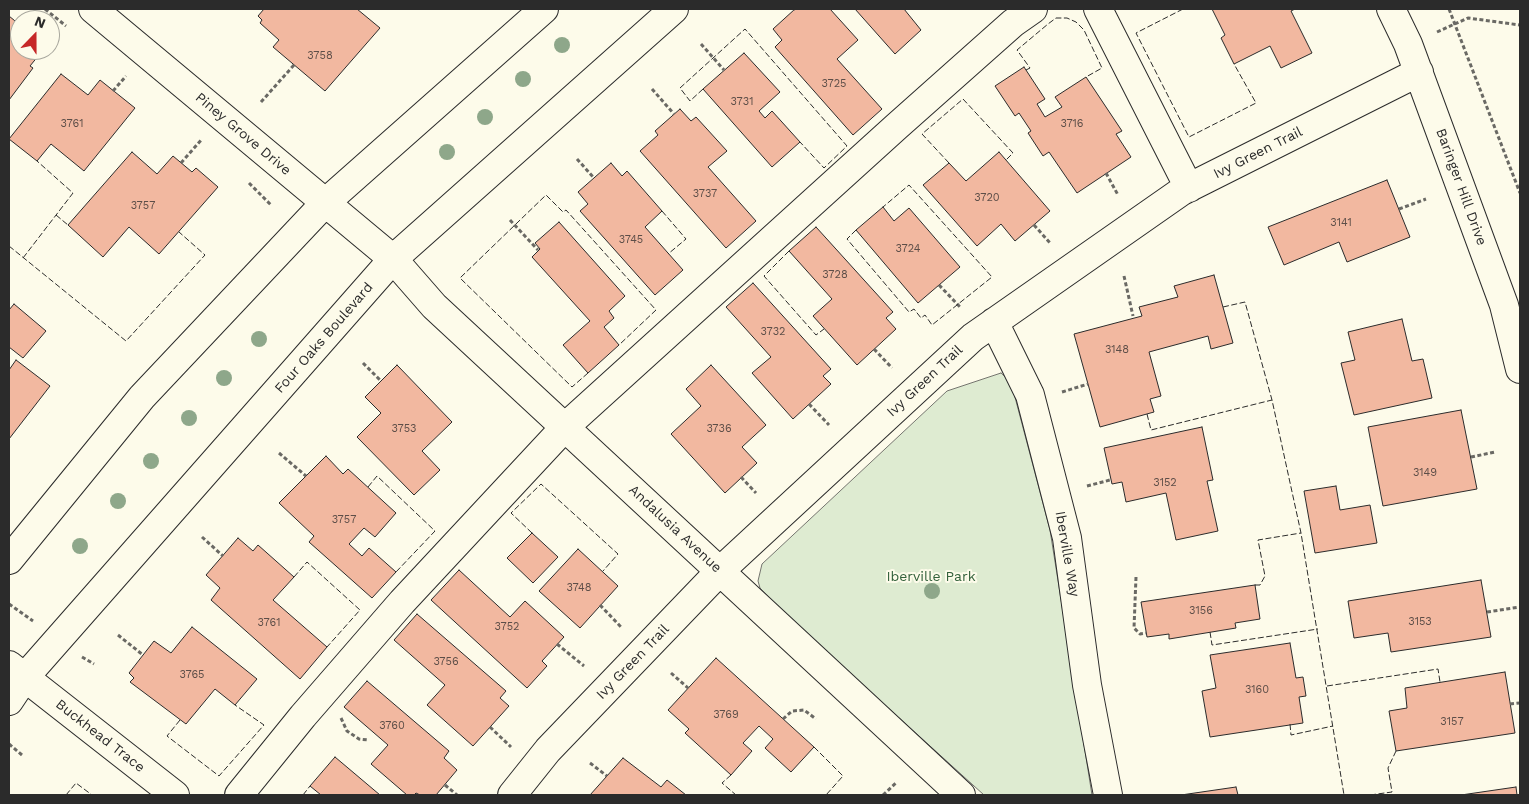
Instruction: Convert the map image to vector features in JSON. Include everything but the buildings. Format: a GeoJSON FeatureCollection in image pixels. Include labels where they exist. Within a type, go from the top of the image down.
{"type":"FeatureCollection","features":[{"type":"Feature","properties":{"kind":"street","name":"Piney Grove Drive"},"geometry":{"type":"LineString","coordinates":[[92,9],[393,259]]}},
{"type":"Feature","properties":{"kind":"street"},"geometry":{"type":"LineString","coordinates":[[9,560],[142,398],[325,203],[544,9]]}},
{"type":"Feature","properties":{"kind":"street","name":"Four Oaks Boulevard"},"geometry":{"type":"LineString","coordinates":[[9,700],[17,671],[393,259],[674,9]]}},
{"type":"Feature","properties":{"kind":"street"},"geometry":{"type":"LineString","coordinates":[[239,795],[303,716],[408,596],[565,427],[930,96],[1013,23],[1034,9]]}},
{"type":"Feature","properties":{"kind":"street"},"geometry":{"type":"LineString","coordinates":[[1098,9],[1189,188]]}},
{"type":"Feature","properties":{"kind":"street","name":"Baringer Hill Drive"},"geometry":{"type":"LineString","coordinates":[[1391,9],[1419,72],[1504,305],[1520,368]]}},
{"type":"Feature","properties":{"kind":"street","name":"Ivy Green Trail"},"geometry":{"type":"LineString","coordinates":[[512,795],[548,750],[720,571],[973,337],[1189,188],[1419,72]]}},
{"type":"Feature","properties":{"kind":"street","name":"Andalusia Avenue"},"geometry":{"type":"LineString","coordinates":[[393,259],[434,306],[961,795]]}},
{"type":"Feature","properties":{"kind":"street","name":"Iberville Way"},"geometry":{"type":"LineString","coordinates":[[994,322],[1030,394],[1067,538],[1087,685],[1108,795]]}},
{"type":"Feature","properties":{"kind":"street","name":"Buckhead Trace"},"geometry":{"type":"LineString","coordinates":[[17,671],[175,795]]}},
{"type":"Feature","properties":{"kind":"path"},"geometry":{"type":"LineString","coordinates":[[1449,9],[1520,192]]}},
{"type":"Feature","properties":{"kind":"path"},"geometry":{"type":"LineString","coordinates":[[1408,44],[1468,18],[1520,25]]}},
{"type":"Feature","properties":{"kind":"path"},"geometry":{"type":"LineString","coordinates":[[701,44],[724,70]]}},
{"type":"Feature","properties":{"kind":"path"},"geometry":{"type":"LineString","coordinates":[[261,102],[294,65]]}},
{"type":"Feature","properties":{"kind":"path"},"geometry":{"type":"LineString","coordinates":[[113,91],[126,76]]}},
{"type":"Feature","properties":{"kind":"path"},"geometry":{"type":"LineString","coordinates":[[652,89],[674,114]]}},
{"type":"Feature","properties":{"kind":"path"},"geometry":{"type":"LineString","coordinates":[[181,163],[202,139]]}},
{"type":"Feature","properties":{"kind":"path"},"geometry":{"type":"LineString","coordinates":[[577,159],[594,178]]}},
{"type":"Feature","properties":{"kind":"path"},"geometry":{"type":"LineString","coordinates":[[1106,173],[1118,195]]}},
{"type":"Feature","properties":{"kind":"path"},"geometry":{"type":"LineString","coordinates":[[1398,209],[1426,199]]}},
{"type":"Feature","properties":{"kind":"path"},"geometry":{"type":"LineString","coordinates":[[510,220],[538,250]]}},
{"type":"Feature","properties":{"kind":"path"},"geometry":{"type":"LineString","coordinates":[[1034,225],[1050,243]]}},
{"type":"Feature","properties":{"kind":"path"},"geometry":{"type":"LineString","coordinates":[[1124,276],[1133,316]]}},
{"type":"Feature","properties":{"kind":"path"},"geometry":{"type":"LineString","coordinates":[[939,285],[962,309]]}},
{"type":"Feature","properties":{"kind":"path"},"geometry":{"type":"LineString","coordinates":[[874,349],[892,368]]}},
{"type":"Feature","properties":{"kind":"path"},"geometry":{"type":"LineString","coordinates":[[364,363],[381,381]]}},
{"type":"Feature","properties":{"kind":"path"},"geometry":{"type":"LineString","coordinates":[[1062,392],[1088,384]]}},
{"type":"Feature","properties":{"kind":"path"},"geometry":{"type":"LineString","coordinates":[[809,404],[829,425]]}},
{"type":"Feature","properties":{"kind":"path"},"geometry":{"type":"LineString","coordinates":[[1471,458],[1495,452]]}},
{"type":"Feature","properties":{"kind":"path"},"geometry":{"type":"LineString","coordinates":[[279,453],[306,476]]}},
{"type":"Feature","properties":{"kind":"path"},"geometry":{"type":"LineString","coordinates":[[741,477],[756,493]]}},
{"type":"Feature","properties":{"kind":"path"},"geometry":{"type":"LineString","coordinates":[[1087,486],[1110,480]]}},
{"type":"Feature","properties":{"kind":"path"},"geometry":{"type":"LineString","coordinates":[[202,537],[223,556]]}},
{"type":"Feature","properties":{"kind":"path"},"geometry":{"type":"LineString","coordinates":[[1136,578],[1134,628],[1140,634],[1146,633]]}},
{"type":"Feature","properties":{"kind":"path"},"geometry":{"type":"LineString","coordinates":[[600,605],[621,626]]}},
{"type":"Feature","properties":{"kind":"path"},"geometry":{"type":"LineString","coordinates":[[1487,612],[1520,607]]}},
{"type":"Feature","properties":{"kind":"path"},"geometry":{"type":"LineString","coordinates":[[118,635],[143,655]]}},
{"type":"Feature","properties":{"kind":"path"},"geometry":{"type":"LineString","coordinates":[[557,644],[584,666]]}},
{"type":"Feature","properties":{"kind":"path"},"geometry":{"type":"LineString","coordinates":[[671,673],[688,688]]}},
{"type":"Feature","properties":{"kind":"path"},"geometry":{"type":"LineString","coordinates":[[1510,704],[1520,702]]}},
{"type":"Feature","properties":{"kind":"path"},"geometry":{"type":"LineString","coordinates":[[783,719],[792,711],[804,710],[816,719]]}},
{"type":"Feature","properties":{"kind":"path"},"geometry":{"type":"LineString","coordinates":[[341,715],[347,731],[360,739],[368,740]]}},
{"type":"Feature","properties":{"kind":"path"},"geometry":{"type":"LineString","coordinates":[[490,728],[511,747]]}},
{"type":"Feature","properties":{"kind":"path"},"geometry":{"type":"LineString","coordinates":[[9,744],[22,755]]}},
{"type":"Feature","properties":{"kind":"path"},"geometry":{"type":"LineString","coordinates":[[590,763],[607,776]]}},
{"type":"Feature","properties":{"kind":"path"},"geometry":{"type":"LineString","coordinates":[[883,795],[897,782]]}},
{"type":"Feature","properties":{"kind":"path"},"geometry":{"type":"LineString","coordinates":[[445,785],[457,795]]}},
{"type":"Feature","properties":{"kind":"green space","name":"Iberville Park"},"geometry":{"type":"Polygon","coordinates":[[[1001,373],[1011,382],[1050,530],[1092,795],[984,795],[780,610],[760,588],[758,581],[762,564],[947,391],[1001,373]]]}},
{"type":"Feature","properties":{"kind":"fence"},"geometry":{"type":"LineString","coordinates":[[1183,9],[1136,33],[1189,137],[1256,103],[1234,64]]}},
{"type":"Feature","properties":{"kind":"fence"},"geometry":{"type":"LineString","coordinates":[[1026,70],[1030,68],[1017,50],[1056,18],[1067,18],[1076,22],[1084,30],[1102,68],[1086,77]]}},
{"type":"Feature","properties":{"kind":"fence"},"geometry":{"type":"LineString","coordinates":[[703,89],[690,101],[680,88],[745,29],[847,146],[824,168],[800,142]]}},
{"type":"Feature","properties":{"kind":"fence"},"geometry":{"type":"LineString","coordinates":[[949,163],[922,134],[963,99],[1013,153],[1006,160]]}},
{"type":"Feature","properties":{"kind":"fence"},"geometry":{"type":"LineString","coordinates":[[23,258],[73,193],[37,161]]}},
{"type":"Feature","properties":{"kind":"fence"},"geometry":{"type":"LineString","coordinates":[[856,230],[847,239],[909,312],[914,309],[921,318],[925,315],[932,325],[992,277],[909,185],[883,207]]}},
{"type":"Feature","properties":{"kind":"fence"},"geometry":{"type":"LineString","coordinates":[[588,373],[572,387],[460,278],[546,195],[563,212],[566,210],[656,310],[619,345]]}},
{"type":"Feature","properties":{"kind":"fence"},"geometry":{"type":"LineString","coordinates":[[662,211],[686,239],[668,254]]}},
{"type":"Feature","properties":{"kind":"fence"},"geometry":{"type":"LineString","coordinates":[[56,215],[68,225]]}},
{"type":"Feature","properties":{"kind":"fence"},"geometry":{"type":"LineString","coordinates":[[9,246],[126,341],[205,255],[179,232]]}},
{"type":"Feature","properties":{"kind":"fence"},"geometry":{"type":"LineString","coordinates":[[789,251],[764,276],[816,335],[824,329]]}},
{"type":"Feature","properties":{"kind":"fence"},"geometry":{"type":"LineString","coordinates":[[1223,307],[1245,302],[1272,400],[1301,533],[1344,795]]}},
{"type":"Feature","properties":{"kind":"fence"},"geometry":{"type":"LineString","coordinates":[[1147,414],[1151,430],[1272,400]]}},
{"type":"Feature","properties":{"kind":"fence"},"geometry":{"type":"LineString","coordinates":[[368,487],[377,476],[435,531],[396,572]]}},
{"type":"Feature","properties":{"kind":"fence"},"geometry":{"type":"LineString","coordinates":[[532,533],[511,513],[541,484],[618,554],[603,571]]}},
{"type":"Feature","properties":{"kind":"fence"},"geometry":{"type":"LineString","coordinates":[[1255,585],[1260,585],[1265,576],[1258,540],[1301,533]]}},
{"type":"Feature","properties":{"kind":"fence"},"geometry":{"type":"LineString","coordinates":[[294,577],[307,562],[360,610],[327,647]]}},
{"type":"Feature","properties":{"kind":"fence"},"geometry":{"type":"LineString","coordinates":[[1210,632],[1212,645],[1318,629]]}},
{"type":"Feature","properties":{"kind":"fence"},"geometry":{"type":"LineString","coordinates":[[1327,686],[1438,669],[1440,682]]}},
{"type":"Feature","properties":{"kind":"fence"},"geometry":{"type":"LineString","coordinates":[[180,720],[167,736],[219,776],[264,725],[235,705]]}},
{"type":"Feature","properties":{"kind":"fence"},"geometry":{"type":"LineString","coordinates":[[1290,724],[1291,735],[1333,726]]}},
{"type":"Feature","properties":{"kind":"fence"},"geometry":{"type":"LineString","coordinates":[[814,747],[843,776],[826,795]]}},
{"type":"Feature","properties":{"kind":"fence"},"geometry":{"type":"LineString","coordinates":[[1370,795],[1392,792],[1388,768],[1396,751]]}},
{"type":"Feature","properties":{"kind":"fence"},"geometry":{"type":"LineString","coordinates":[[731,775],[722,783],[736,795]]}},
{"type":"Feature","properties":{"kind":"fence"},"geometry":{"type":"LineString","coordinates":[[66,795],[76,783],[92,795]]}},
{"type":"Feature","properties":{"kind":"fence"},"geometry":{"type":"LineString","coordinates":[[303,795],[310,786]]}}]}
